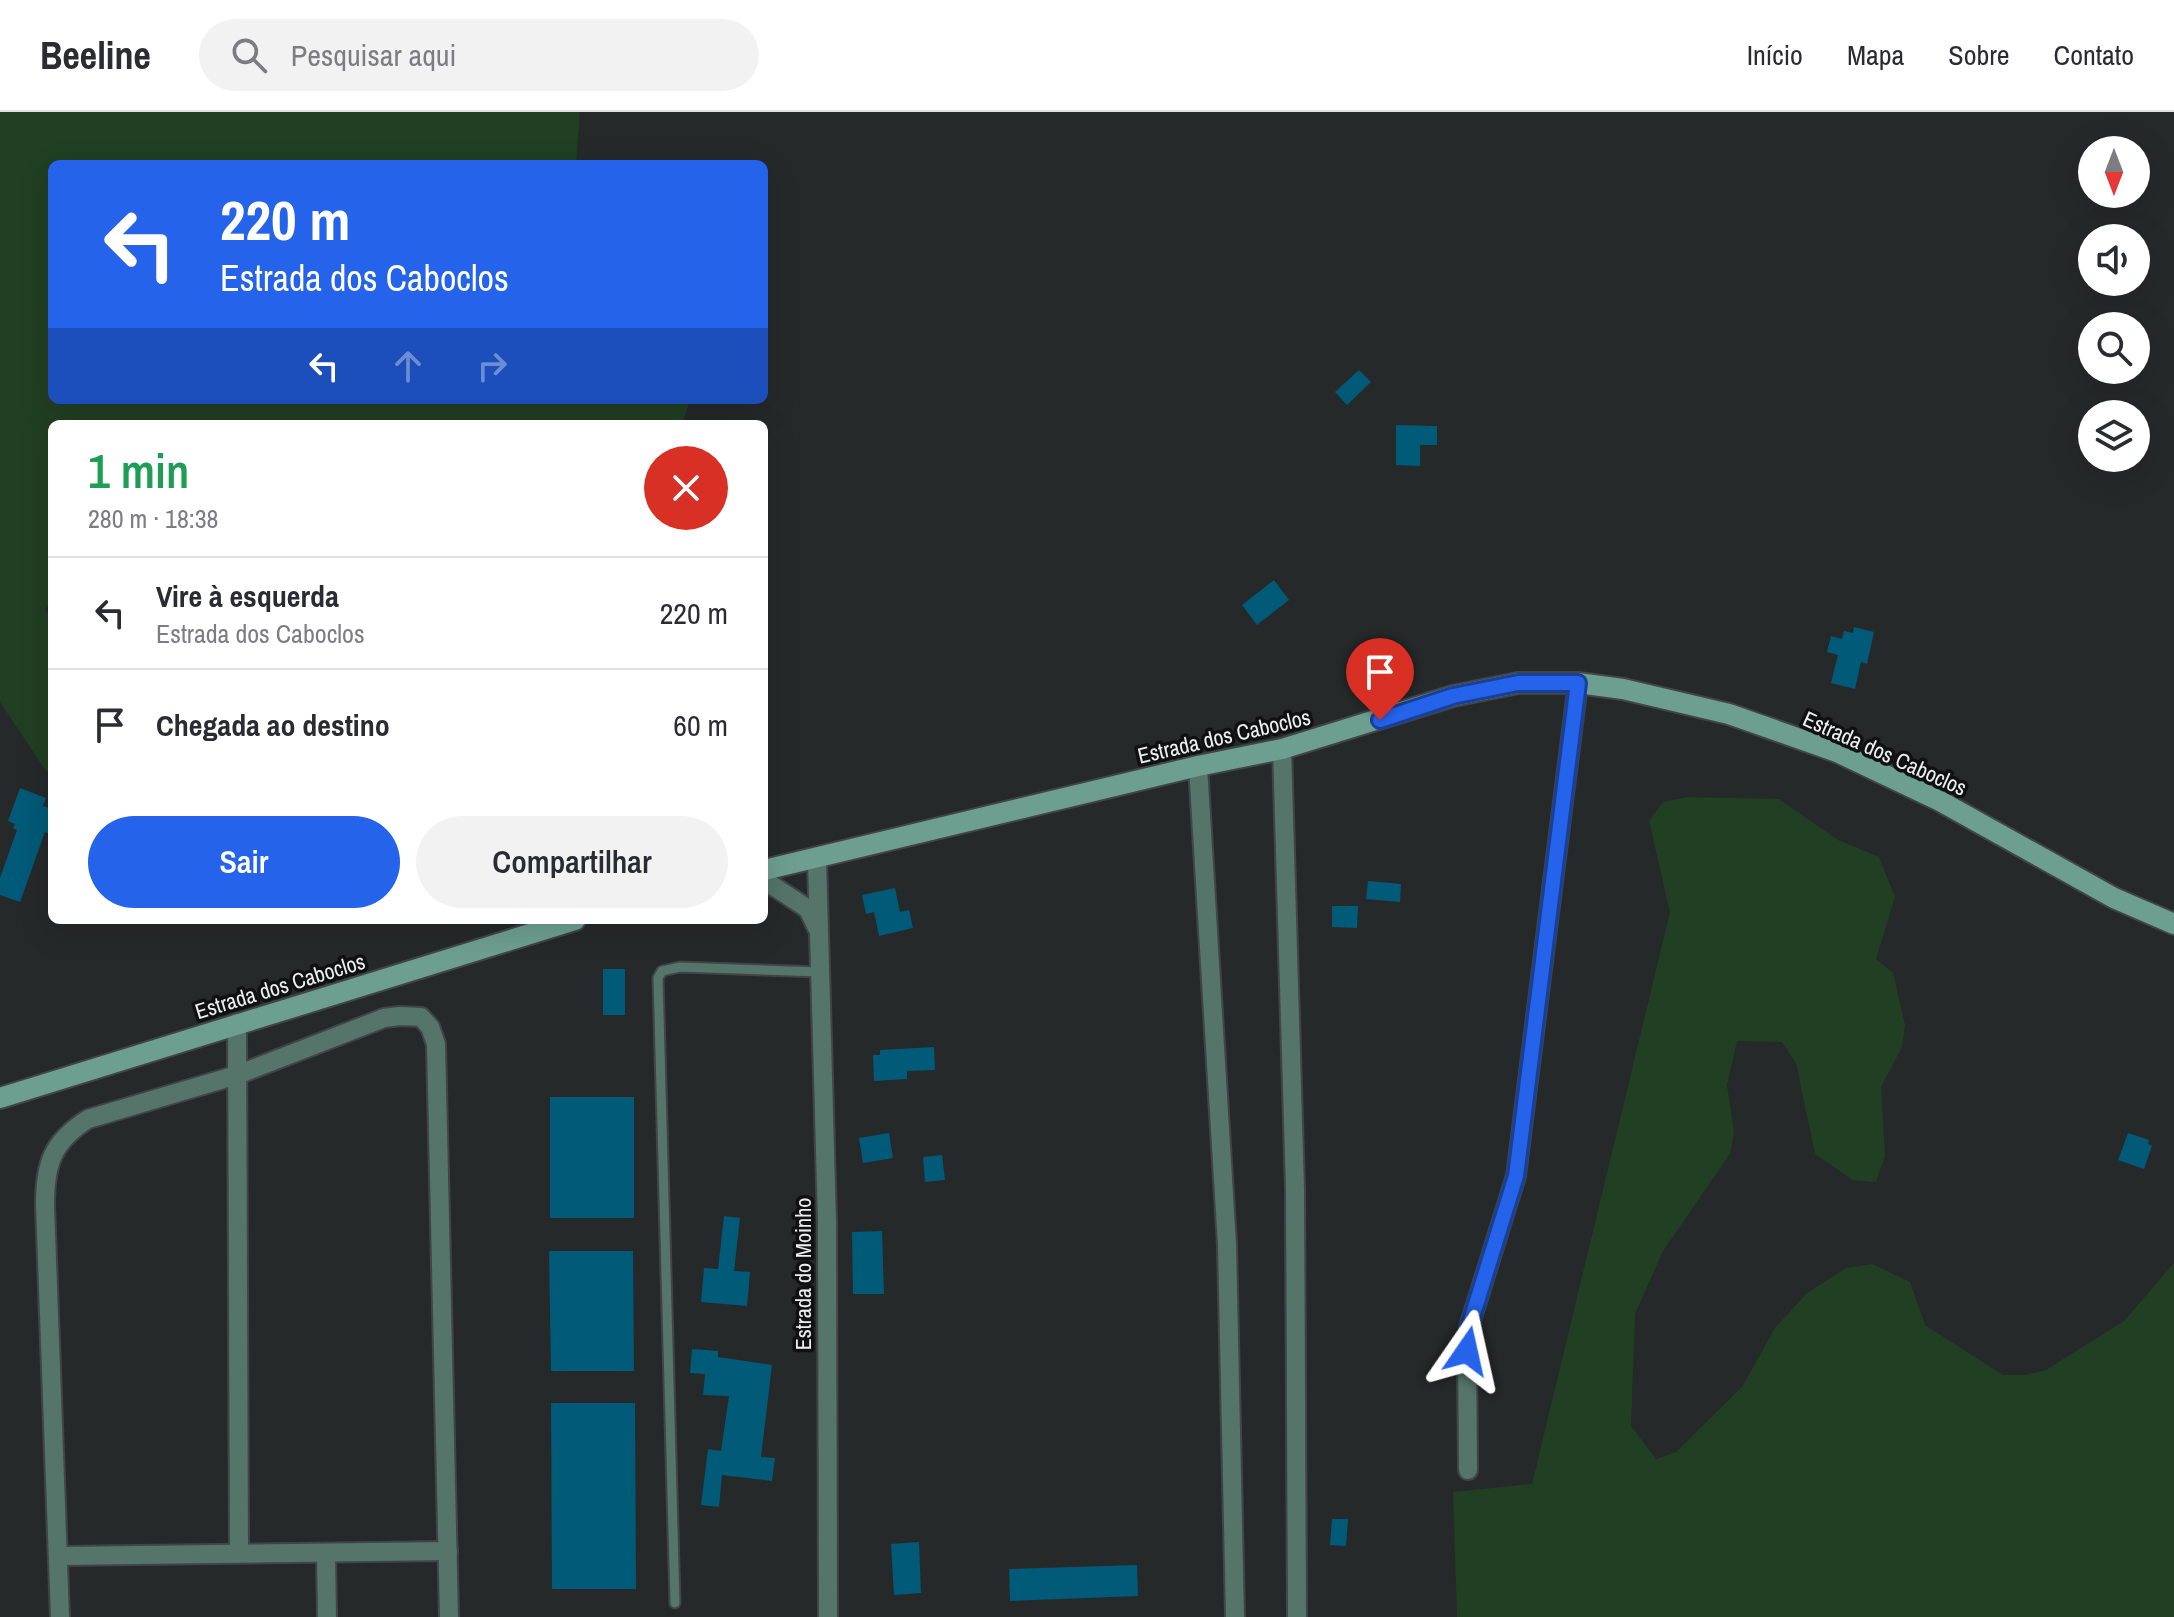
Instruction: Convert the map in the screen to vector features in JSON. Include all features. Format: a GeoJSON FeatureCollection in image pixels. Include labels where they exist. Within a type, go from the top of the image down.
{"type":"FeatureCollection","features":[{"type":"Feature","properties":{"kind":"street","name":"Estrada dos Caboclos"},"geometry":{"type":"LineString","coordinates":[[768,869],[1198,766],[1282,749],[1453,696],[1518,683],[1578,683],[1623,689],[1729,714],[1837,752],[1940,801],[2114,898],[2174,924]]}},
{"type":"Feature","properties":{"kind":"street"},"geometry":{"type":"LineString","coordinates":[[1468,1470],[1469,1327],[1516,1176],[1578,683]]}},
{"type":"Feature","properties":{"kind":"street"},"geometry":{"type":"LineString","coordinates":[[1282,749],[1295,1189],[1297,1617]]}},
{"type":"Feature","properties":{"kind":"street"},"geometry":{"type":"LineString","coordinates":[[1198,766],[1227,1245],[1235,1617]]}},
{"type":"Feature","properties":{"kind":"street","name":"Estrada do Moinho"},"geometry":{"type":"LineString","coordinates":[[817,859],[827,1223],[828,1617]]}},
{"type":"Feature","properties":{"kind":"street"},"geometry":{"type":"LineString","coordinates":[[768,883],[808,909],[819,930]]}},
{"type":"Feature","properties":{"kind":"street","name":"Estrada dos Caboclos"},"geometry":{"type":"LineString","coordinates":[[0,1098],[562,924]]}},
{"type":"Feature","properties":{"kind":"street"},"geometry":{"type":"LineString","coordinates":[[60,1617],[45,1205],[45,1180],[53,1152],[70,1130],[88,1119],[237,1075],[384,1018],[400,1016],[421,1017],[430,1027],[436,1044],[449,1617]]}},
{"type":"Feature","properties":{"kind":"street"},"geometry":{"type":"LineString","coordinates":[[237,1023],[239,1552]]}},
{"type":"Feature","properties":{"kind":"street"},"geometry":{"type":"LineString","coordinates":[[59,1556],[448,1551]]}},
{"type":"Feature","properties":{"kind":"street"},"geometry":{"type":"LineString","coordinates":[[326,1554],[327,1617]]}},
{"type":"Feature","properties":{"kind":"lane"},"geometry":{"type":"LineString","coordinates":[[675,1603],[658,978],[662,971],[680,967],[820,972]]}},
{"type":"Feature","properties":{"kind":"green space"},"geometry":{"type":"Polygon","coordinates":[[[0,112],[580,112],[576,160],[48,160],[48,404],[689,404],[683,420],[48,420],[48,606],[45,609],[48,613],[48,771],[0,702],[0,112]]]}},
{"type":"Feature","properties":{"kind":"green space"},"geometry":{"type":"Polygon","coordinates":[[[1687,797],[1779,799],[1838,840],[1879,857],[1895,897],[1876,959],[1893,973],[1905,1025],[1902,1047],[1881,1087],[1885,1156],[1876,1182],[1853,1180],[1815,1154],[1796,1063],[1782,1042],[1737,1041],[1727,1085],[1734,1132],[1730,1154],[1663,1251],[1635,1314],[1631,1426],[1656,1459],[1676,1452],[1742,1387],[1775,1328],[1806,1294],[1846,1268],[1872,1264],[1910,1282],[1925,1325],[2003,1375],[2025,1375],[2046,1370],[2124,1321],[2174,1263],[2174,1617],[1457,1617],[1453,1492],[1532,1484],[1670,912],[1649,821],[1663,802],[1687,797]]]}},
{"type":"Feature","properties":{"kind":"building"},"geometry":{"type":"Polygon","coordinates":[[[1359,370],[1371,382],[1347,405],[1335,392],[1359,370]]]}},
{"type":"Feature","properties":{"kind":"building"},"geometry":{"type":"Polygon","coordinates":[[[1396,425],[1437,426],[1437,445],[1420,445],[1420,466],[1396,465],[1396,425]]]}},
{"type":"Feature","properties":{"kind":"building"},"geometry":{"type":"Polygon","coordinates":[[[1274,580],[1289,600],[1257,625],[1242,605],[1274,580]]]}},
{"type":"Feature","properties":{"kind":"building"},"geometry":{"type":"Polygon","coordinates":[[[1854,627],[1874,632],[1867,664],[1861,662],[1855,689],[1831,683],[1838,655],[1827,652],[1831,636],[1842,639],[1844,631],[1853,633],[1854,627]]]}},
{"type":"Feature","properties":{"kind":"building"},"geometry":{"type":"Polygon","coordinates":[[[20,788],[46,798],[43,806],[48,808],[48,833],[45,832],[20,902],[0,895],[0,878],[17,830],[13,828],[15,824],[8,821],[20,788]]]}},
{"type":"Feature","properties":{"kind":"building"},"geometry":{"type":"Polygon","coordinates":[[[1368,881],[1401,884],[1400,902],[1366,899],[1368,881]]]}},
{"type":"Feature","properties":{"kind":"building"},"geometry":{"type":"Polygon","coordinates":[[[895,888],[900,912],[909,910],[913,928],[879,936],[874,912],[866,914],[862,895],[895,888]]]}},
{"type":"Feature","properties":{"kind":"building"},"geometry":{"type":"Polygon","coordinates":[[[1332,906],[1358,906],[1357,928],[1332,927],[1332,906]]]}},
{"type":"Feature","properties":{"kind":"building"},"geometry":{"type":"Polygon","coordinates":[[[603,969],[625,969],[625,1015],[603,1015],[603,969]]]}},
{"type":"Feature","properties":{"kind":"building"},"geometry":{"type":"Polygon","coordinates":[[[934,1047],[935,1070],[907,1071],[907,1079],[874,1081],[873,1055],[880,1055],[880,1050],[934,1047]]]}},
{"type":"Feature","properties":{"kind":"building"},"geometry":{"type":"Polygon","coordinates":[[[550,1097],[634,1097],[634,1218],[550,1218],[550,1097]]]}},
{"type":"Feature","properties":{"kind":"building"},"geometry":{"type":"Polygon","coordinates":[[[889,1133],[893,1158],[863,1163],[859,1138],[889,1133]]]}},
{"type":"Feature","properties":{"kind":"building"},"geometry":{"type":"Polygon","coordinates":[[[2128,1133],[2149,1140],[2148,1144],[2152,1146],[2144,1169],[2118,1160],[2128,1133]]]}},
{"type":"Feature","properties":{"kind":"building"},"geometry":{"type":"Polygon","coordinates":[[[942,1155],[945,1180],[925,1182],[923,1157],[942,1155]]]}},
{"type":"Feature","properties":{"kind":"building"},"geometry":{"type":"Polygon","coordinates":[[[724,1216],[740,1218],[734,1271],[750,1272],[747,1306],[701,1302],[704,1268],[718,1269],[724,1216]]]}},
{"type":"Feature","properties":{"kind":"building"},"geometry":{"type":"Polygon","coordinates":[[[882,1231],[884,1294],[853,1294],[852,1232],[882,1231]]]}},
{"type":"Feature","properties":{"kind":"building"},"geometry":{"type":"Polygon","coordinates":[[[549,1251],[633,1251],[634,1371],[551,1371],[549,1251]]]}},
{"type":"Feature","properties":{"kind":"building"},"geometry":{"type":"Polygon","coordinates":[[[692,1349],[718,1351],[718,1357],[772,1365],[761,1457],[775,1458],[772,1481],[722,1475],[719,1507],[701,1505],[708,1449],[721,1451],[729,1396],[703,1395],[705,1374],[690,1373],[692,1349]]]}},
{"type":"Feature","properties":{"kind":"building"},"geometry":{"type":"Polygon","coordinates":[[[551,1403],[635,1403],[636,1589],[552,1589],[551,1403]]]}},
{"type":"Feature","properties":{"kind":"building"},"geometry":{"type":"Polygon","coordinates":[[[1332,1519],[1348,1519],[1346,1546],[1330,1545],[1332,1519]]]}},
{"type":"Feature","properties":{"kind":"building"},"geometry":{"type":"Polygon","coordinates":[[[919,1542],[921,1593],[894,1595],[891,1544],[919,1542]]]}},
{"type":"Feature","properties":{"kind":"building"},"geometry":{"type":"Polygon","coordinates":[[[1137,1565],[1138,1596],[1010,1601],[1009,1569],[1137,1565]]]}},
{"type":"Feature","properties":{"kind":"route"},"geometry":{"type":"LineString","coordinates":[[1380,720],[1453,696],[1518,683],[1578,683],[1516,1176],[1469,1327],[1467,1351]]}}]}
